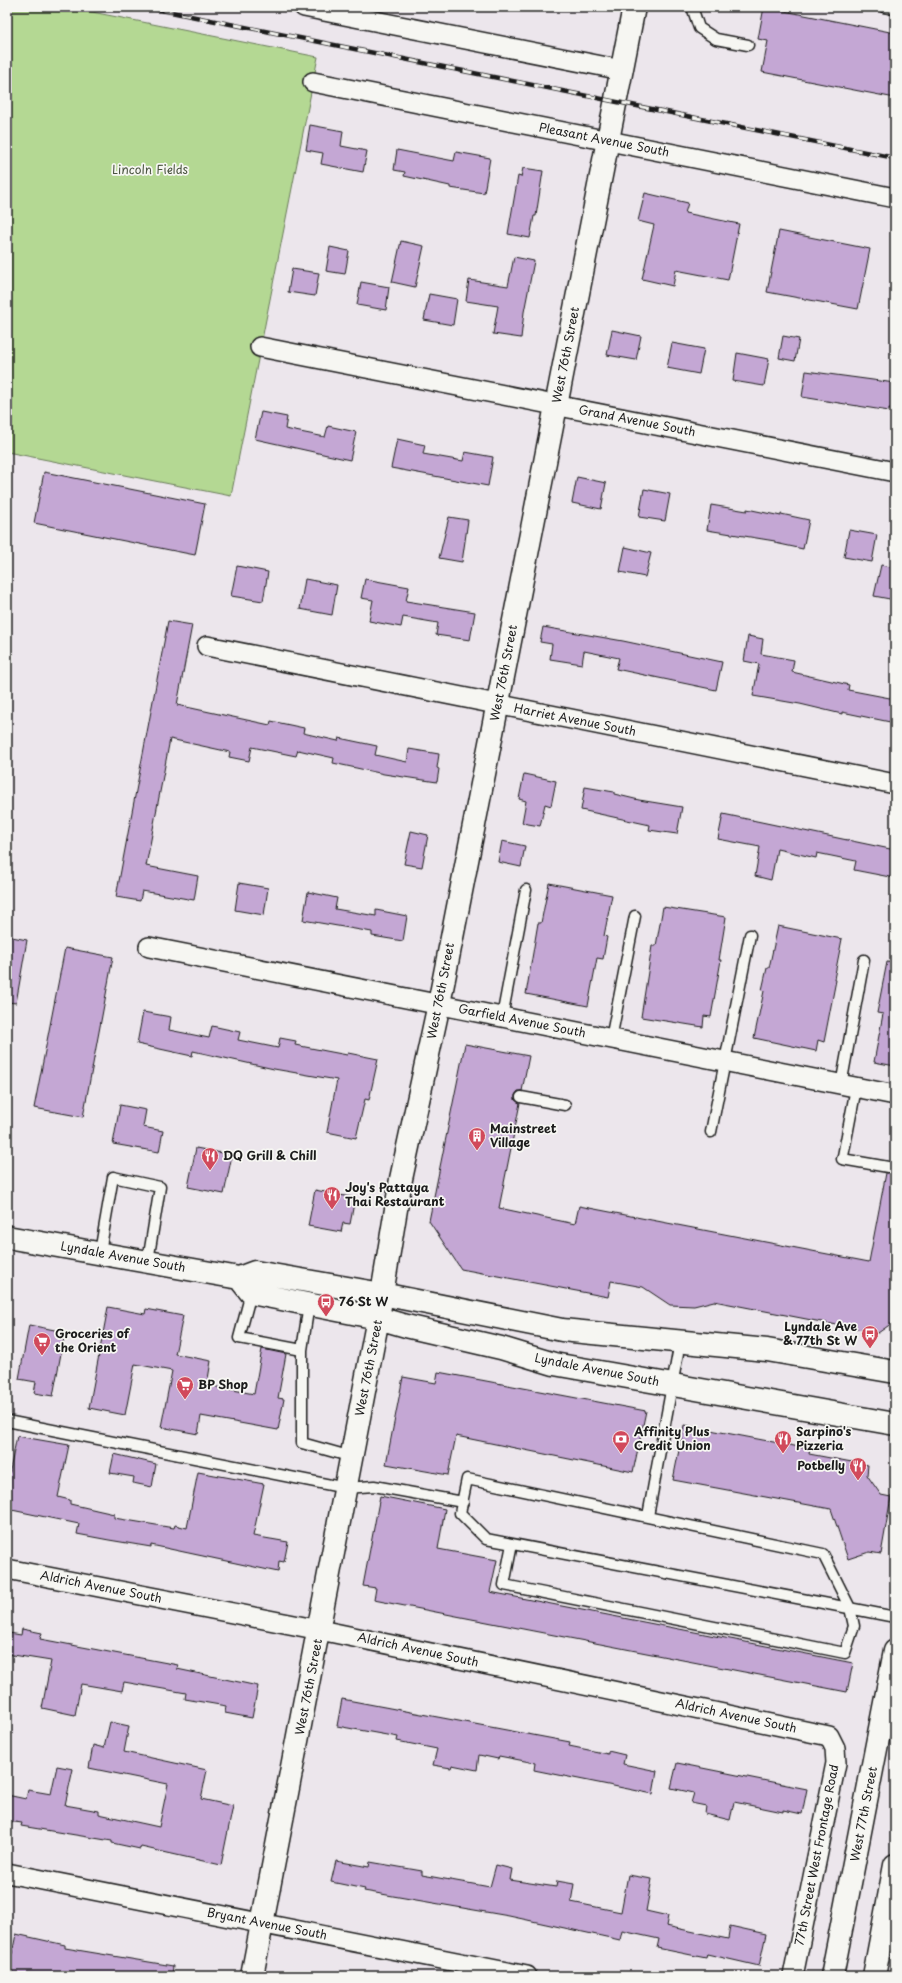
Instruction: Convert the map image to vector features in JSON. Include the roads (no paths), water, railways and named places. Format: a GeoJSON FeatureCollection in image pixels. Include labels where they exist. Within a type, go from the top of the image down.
{"type":"FeatureCollection","features":[{"type":"Feature","properties":{"kind":"street"},"geometry":{"type":"LineString","coordinates":[[304,7],[622,70]]}},
{"type":"Feature","properties":{"kind":"street","name":"West 76th Street"},"geometry":{"type":"LineString","coordinates":[[252,1976],[320,1630],[378,1318],[401,1179],[439,1004],[634,7]]}},
{"type":"Feature","properties":{"kind":"street","name":"Pleasant Avenue South"},"geometry":{"type":"LineString","coordinates":[[313,82],[895,198]]}},
{"type":"Feature","properties":{"kind":"street","name":"Grand Avenue South"},"geometry":{"type":"LineString","coordinates":[[260,347],[895,472]]}},
{"type":"Feature","properties":{"kind":"street","name":"Harriet Avenue South"},"geometry":{"type":"LineString","coordinates":[[207,646],[895,784]]}},
{"type":"Feature","properties":{"kind":"street","name":"Garfield Avenue South"},"geometry":{"type":"LineString","coordinates":[[149,947],[895,1095]]}},
{"type":"Feature","properties":{"kind":"street","name":"Lyndale Avenue South"},"geometry":{"type":"LineString","coordinates":[[7,1237],[148,1261],[309,1304],[378,1318],[501,1348],[554,1364],[895,1424]]}},
{"type":"Feature","properties":{"kind":"street","name":"Lyndale Avenue South"},"geometry":{"type":"LineString","coordinates":[[245,1286],[255,1272],[382,1294],[562,1330],[767,1350],[895,1372]]}},
{"type":"Feature","properties":{"kind":"street","name":"Aldrich Avenue South"},"geometry":{"type":"LineString","coordinates":[[7,1569],[320,1630],[829,1736]]}},
{"type":"Feature","properties":{"kind":"street","name":"West 77th Street"},"geometry":{"type":"LineString","coordinates":[[832,1976],[895,1651]]}},
{"type":"Feature","properties":{"kind":"street","name":"77th Street West Frontage Road"},"geometry":{"type":"LineString","coordinates":[[793,1976],[836,1763],[835,1748],[829,1736]]}},
{"type":"Feature","properties":{"kind":"street"},"geometry":{"type":"LineString","coordinates":[[874,1976],[895,1865]]}},
{"type":"Feature","properties":{"kind":"street","name":"Bryant Avenue South"},"geometry":{"type":"LineString","coordinates":[[7,1873],[527,1976]]}},
{"type":"Feature","properties":{"kind":"lane"},"geometry":{"type":"LineString","coordinates":[[692,7],[699,28],[716,39],[748,45]]}},
{"type":"Feature","properties":{"kind":"lane"},"geometry":{"type":"LineString","coordinates":[[884,7],[895,9]]}},
{"type":"Feature","properties":{"kind":"lane"},"geometry":{"type":"LineString","coordinates":[[502,1017],[526,890]]}},
{"type":"Feature","properties":{"kind":"lane"},"geometry":{"type":"LineString","coordinates":[[611,1039],[635,916]]}},
{"type":"Feature","properties":{"kind":"lane"},"geometry":{"type":"LineString","coordinates":[[711,1132],[750,935]]}},
{"type":"Feature","properties":{"kind":"lane"},"geometry":{"type":"LineString","coordinates":[[864,960],[848,1086],[843,1158],[888,1167]]}},
{"type":"Feature","properties":{"kind":"lane"},"geometry":{"type":"LineString","coordinates":[[521,1097],[565,1105]]}},
{"type":"Feature","properties":{"kind":"lane"},"geometry":{"type":"LineString","coordinates":[[100,1252],[113,1177],[160,1186],[148,1261]]}},
{"type":"Feature","properties":{"kind":"lane"},"geometry":{"type":"LineString","coordinates":[[245,1286],[239,1338],[302,1350]]}},
{"type":"Feature","properties":{"kind":"lane"},"geometry":{"type":"LineString","coordinates":[[309,1304],[302,1350],[302,1444],[352,1457]]}},
{"type":"Feature","properties":{"kind":"lane"},"geometry":{"type":"LineString","coordinates":[[648,1516],[680,1342]]}},
{"type":"Feature","properties":{"kind":"lane"},"geometry":{"type":"LineString","coordinates":[[7,1420],[346,1488],[374,1486],[463,1502]]}},
{"type":"Feature","properties":{"kind":"lane"},"geometry":{"type":"LineString","coordinates":[[512,1544],[504,1585],[845,1653],[854,1626],[850,1608],[823,1554],[467,1479],[460,1513],[486,1539],[850,1608],[895,1617]]}},
{"type":"Feature","properties":{"kind":"railway"},"geometry":{"type":"LineString","coordinates":[[146,7],[895,158]]}},
{"type":"Feature","properties":{"kind":"place","name":"Mainstreet Village"},"geometry":{"type":"Point","coordinates":[477,1151]}},
{"type":"Feature","properties":{"kind":"place","name":"DQ Grill & Chill"},"geometry":{"type":"Point","coordinates":[210,1171]}},
{"type":"Feature","properties":{"kind":"place","name":"Joy's Pattaya Thai Restaurant"},"geometry":{"type":"Point","coordinates":[332,1210]}},
{"type":"Feature","properties":{"kind":"place","name":"76 St W"},"geometry":{"type":"Point","coordinates":[326,1317]}},
{"type":"Feature","properties":{"kind":"place","name":"Lyndale Ave & 77th St W"},"geometry":{"type":"Point","coordinates":[870,1349]}},
{"type":"Feature","properties":{"kind":"place","name":"Groceries of the Orient"},"geometry":{"type":"Point","coordinates":[42,1356]}},
{"type":"Feature","properties":{"kind":"place","name":"BP Shop"},"geometry":{"type":"Point","coordinates":[185,1400]}},
{"type":"Feature","properties":{"kind":"place","name":"Affinity Plus Credit Union"},"geometry":{"type":"Point","coordinates":[621,1454]}},
{"type":"Feature","properties":{"kind":"place","name":"Sarpino's Pizzeria"},"geometry":{"type":"Point","coordinates":[783,1454]}},
{"type":"Feature","properties":{"kind":"place","name":"Potbelly"},"geometry":{"type":"Point","coordinates":[858,1481]}},
{"type":"Feature","properties":{"kind":"park label","name":"Lincoln Fields"},"geometry":{"type":"Point","coordinates":[150,170]}}]}
